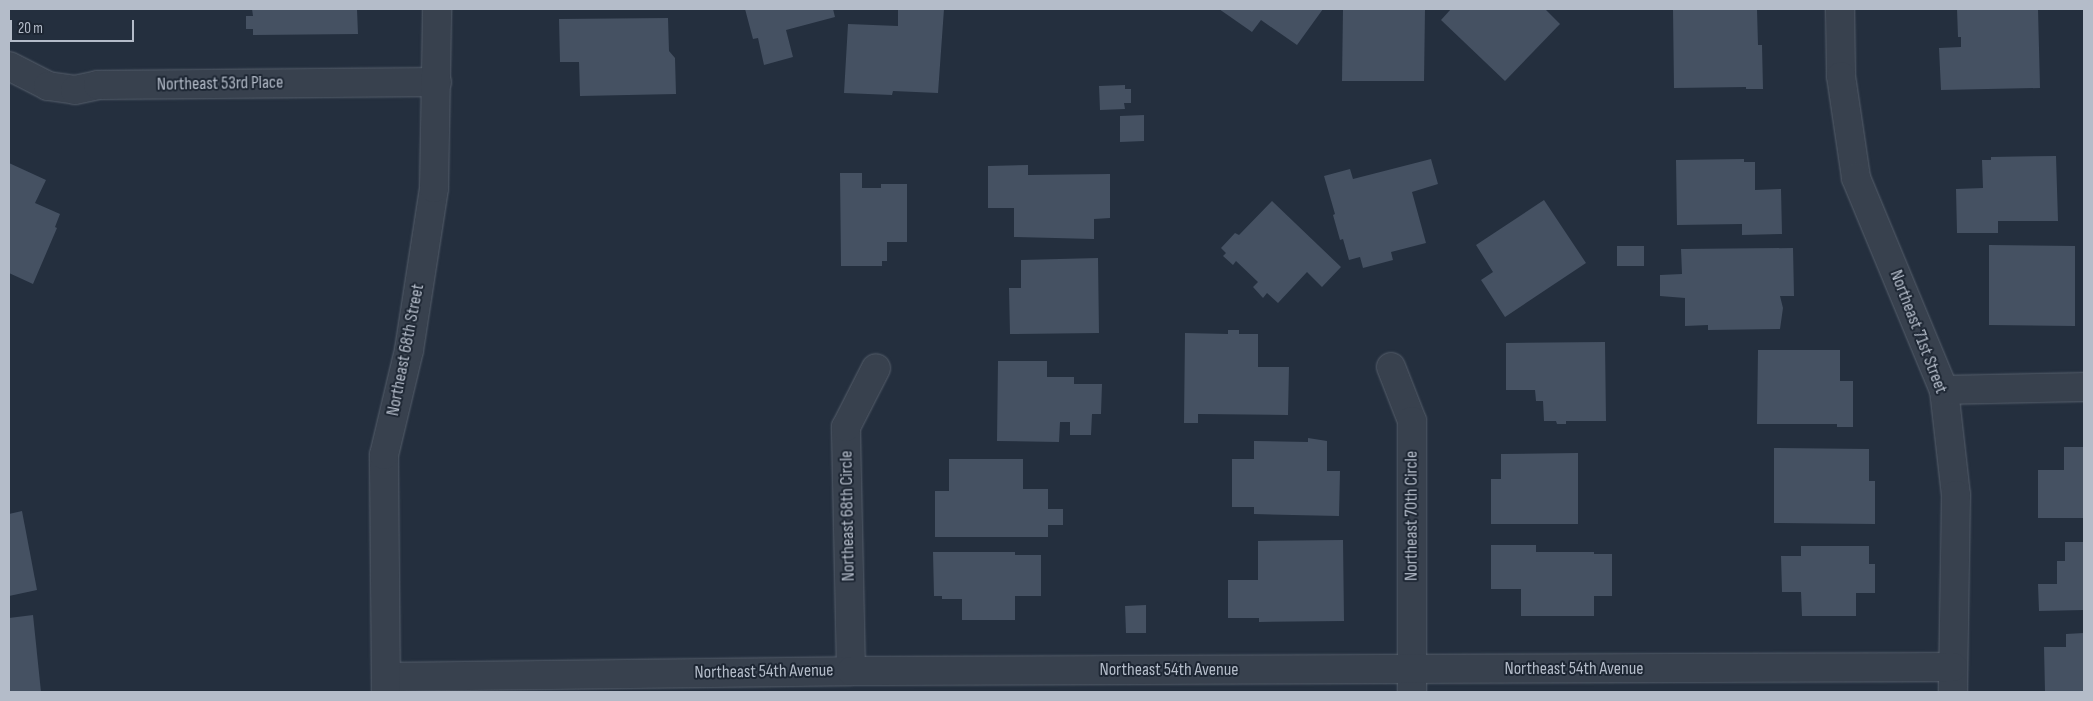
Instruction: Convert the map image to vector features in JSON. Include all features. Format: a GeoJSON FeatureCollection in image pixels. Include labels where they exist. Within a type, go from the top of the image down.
{"type":"FeatureCollection","features":[{"type":"Feature","properties":{"kind":"street","name":"Northeast 68th Street"},"geometry":{"type":"LineString","coordinates":[[386,684],[384,455],[409,350],[434,188],[437,9]]}},
{"type":"Feature","properties":{"kind":"street","name":"Northeast 71st Street"},"geometry":{"type":"LineString","coordinates":[[1840,9],[1841,76],[1856,178],[1944,390],[1956,495],[1953,679]]}},
{"type":"Feature","properties":{"kind":"street","name":"Northeast 53rd Place"},"geometry":{"type":"LineString","coordinates":[[9,66],[48,86],[75,90],[98,85],[437,82]]}},
{"type":"Feature","properties":{"kind":"street","name":"Northeast 70th Circle"},"geometry":{"type":"LineString","coordinates":[[1391,367],[1412,421],[1412,681]]}},
{"type":"Feature","properties":{"kind":"street","name":"Northeast 68th Circle"},"geometry":{"type":"LineString","coordinates":[[851,671],[846,427],[876,368]]}},
{"type":"Feature","properties":{"kind":"street"},"geometry":{"type":"LineString","coordinates":[[1944,390],[2084,387]]}},
{"type":"Feature","properties":{"kind":"street","name":"Northeast 54th Avenue"},"geometry":{"type":"LineString","coordinates":[[386,684],[851,671],[1412,681],[1953,679]]}},
{"type":"Feature","properties":{"kind":"building"},"geometry":{"type":"Polygon","coordinates":[[[252,9],[357,9],[358,34],[253,35],[253,29],[246,29],[246,16],[253,16],[252,9]]]}},
{"type":"Feature","properties":{"kind":"building"},"geometry":{"type":"Polygon","coordinates":[[[745,9],[833,9],[835,17],[786,30],[793,57],[764,65],[758,38],[753,39],[745,9]]]}},
{"type":"Feature","properties":{"kind":"building"},"geometry":{"type":"Polygon","coordinates":[[[898,9],[944,9],[938,93],[893,91],[892,95],[844,93],[848,24],[898,26],[898,9]]]}},
{"type":"Feature","properties":{"kind":"building"},"geometry":{"type":"Polygon","coordinates":[[[1219,9],[1323,9],[1297,45],[1261,20],[1252,32],[1219,9]]]}},
{"type":"Feature","properties":{"kind":"building"},"geometry":{"type":"Polygon","coordinates":[[[1343,9],[1425,9],[1424,81],[1342,81],[1343,9]]]}},
{"type":"Feature","properties":{"kind":"building"},"geometry":{"type":"Polygon","coordinates":[[[1451,9],[1545,9],[1560,24],[1505,81],[1441,20],[1451,9]]]}},
{"type":"Feature","properties":{"kind":"building"},"geometry":{"type":"Polygon","coordinates":[[[1673,9],[1757,9],[1758,45],[1762,45],[1763,89],[1746,89],[1746,87],[1674,88],[1673,9]]]}},
{"type":"Feature","properties":{"kind":"building"},"geometry":{"type":"Polygon","coordinates":[[[1957,9],[2038,9],[2040,88],[1941,90],[1939,48],[1961,47],[1961,37],[1958,37],[1957,9]]]}},
{"type":"Feature","properties":{"kind":"building"},"geometry":{"type":"Polygon","coordinates":[[[668,18],[669,51],[675,58],[676,94],[580,96],[579,62],[560,62],[559,19],[668,18]]]}},
{"type":"Feature","properties":{"kind":"building"},"geometry":{"type":"Polygon","coordinates":[[[1125,85],[1125,89],[1131,89],[1131,103],[1124,103],[1125,109],[1100,110],[1099,86],[1125,85]]]}},
{"type":"Feature","properties":{"kind":"building"},"geometry":{"type":"Polygon","coordinates":[[[1144,115],[1144,141],[1120,142],[1120,116],[1144,115]]]}},
{"type":"Feature","properties":{"kind":"building"},"geometry":{"type":"Polygon","coordinates":[[[2056,156],[2058,221],[1998,221],[1998,233],[1957,233],[1956,189],[1983,188],[1982,160],[1991,160],[1991,157],[2056,156]]]}},
{"type":"Feature","properties":{"kind":"building"},"geometry":{"type":"Polygon","coordinates":[[[1431,159],[1438,184],[1412,192],[1426,243],[1391,252],[1393,260],[1363,268],[1360,257],[1349,260],[1343,239],[1340,240],[1324,176],[1350,169],[1353,179],[1431,159]]]}},
{"type":"Feature","properties":{"kind":"building"},"geometry":{"type":"Polygon","coordinates":[[[1744,159],[1744,162],[1755,162],[1755,190],[1781,189],[1782,234],[1742,235],[1742,224],[1677,225],[1676,160],[1744,159]]]}},
{"type":"Feature","properties":{"kind":"building"},"geometry":{"type":"Polygon","coordinates":[[[9,163],[46,180],[35,203],[60,214],[55,227],[57,228],[33,284],[9,273],[9,163]]]}},
{"type":"Feature","properties":{"kind":"building"},"geometry":{"type":"Polygon","coordinates":[[[1028,165],[1028,175],[1110,174],[1110,218],[1094,219],[1094,239],[1014,237],[1014,208],[988,208],[988,166],[1028,165]]]}},
{"type":"Feature","properties":{"kind":"building"},"geometry":{"type":"Polygon","coordinates":[[[840,173],[862,173],[862,188],[881,188],[881,184],[907,184],[907,242],[887,242],[887,261],[882,261],[882,266],[841,266],[840,173]]]}},
{"type":"Feature","properties":{"kind":"building"},"geometry":{"type":"Polygon","coordinates":[[[1544,200],[1586,263],[1505,317],[1481,280],[1493,272],[1476,245],[1544,200]]]}},
{"type":"Feature","properties":{"kind":"building"},"geometry":{"type":"Polygon","coordinates":[[[1272,201],[1341,267],[1322,287],[1307,272],[1278,303],[1267,293],[1263,298],[1253,287],[1258,282],[1236,261],[1233,265],[1223,256],[1226,253],[1221,248],[1235,233],[1239,235],[1272,201]]]}},
{"type":"Feature","properties":{"kind":"building"},"geometry":{"type":"Polygon","coordinates":[[[1989,245],[2075,246],[2075,326],[1989,325],[1989,245]]]}},
{"type":"Feature","properties":{"kind":"building"},"geometry":{"type":"Polygon","coordinates":[[[1617,246],[1644,246],[1644,266],[1617,266],[1617,246]]]}},
{"type":"Feature","properties":{"kind":"building"},"geometry":{"type":"Polygon","coordinates":[[[1793,248],[1794,296],[1780,296],[1783,308],[1780,329],[1708,330],[1708,325],[1685,326],[1685,298],[1660,296],[1660,275],[1682,274],[1681,249],[1793,248]]]}},
{"type":"Feature","properties":{"kind":"building"},"geometry":{"type":"Polygon","coordinates":[[[1098,258],[1099,333],[1010,334],[1009,288],[1021,288],[1021,260],[1098,258]]]}},
{"type":"Feature","properties":{"kind":"building"},"geometry":{"type":"Polygon","coordinates":[[[1228,330],[1239,330],[1239,334],[1258,334],[1258,367],[1289,367],[1288,415],[1198,414],[1198,423],[1184,423],[1185,333],[1228,334],[1228,330]]]}},
{"type":"Feature","properties":{"kind":"building"},"geometry":{"type":"Polygon","coordinates":[[[1605,342],[1606,421],[1566,421],[1566,424],[1557,424],[1556,421],[1544,421],[1543,401],[1536,401],[1535,390],[1506,390],[1506,343],[1605,342]]]}},
{"type":"Feature","properties":{"kind":"building"},"geometry":{"type":"Polygon","coordinates":[[[1758,350],[1840,350],[1840,381],[1853,381],[1853,427],[1837,427],[1837,424],[1757,424],[1758,350]]]}},
{"type":"Feature","properties":{"kind":"building"},"geometry":{"type":"Polygon","coordinates":[[[998,361],[1047,361],[1047,377],[1074,377],[1074,384],[1102,384],[1101,414],[1092,414],[1091,435],[1070,435],[1070,422],[1060,422],[1059,442],[997,441],[998,361]]]}},
{"type":"Feature","properties":{"kind":"building"},"geometry":{"type":"Polygon","coordinates":[[[1308,438],[1327,441],[1327,471],[1340,471],[1339,516],[1254,514],[1254,507],[1232,507],[1232,459],[1254,459],[1254,441],[1308,442],[1308,438]]]}},
{"type":"Feature","properties":{"kind":"building"},"geometry":{"type":"Polygon","coordinates":[[[2064,447],[2084,447],[2084,518],[2038,518],[2038,470],[2064,470],[2064,447]]]}},
{"type":"Feature","properties":{"kind":"building"},"geometry":{"type":"Polygon","coordinates":[[[1774,448],[1869,449],[1869,481],[1875,481],[1875,524],[1774,523],[1774,448]]]}},
{"type":"Feature","properties":{"kind":"building"},"geometry":{"type":"Polygon","coordinates":[[[1578,453],[1578,524],[1491,524],[1491,479],[1501,479],[1501,454],[1578,453]]]}},
{"type":"Feature","properties":{"kind":"building"},"geometry":{"type":"Polygon","coordinates":[[[949,459],[1023,459],[1023,489],[1048,489],[1048,509],[1063,509],[1063,525],[1048,525],[1048,537],[935,537],[935,491],[949,491],[949,459]]]}},
{"type":"Feature","properties":{"kind":"building"},"geometry":{"type":"Polygon","coordinates":[[[22,511],[37,590],[9,596],[9,514],[22,511]]]}},
{"type":"Feature","properties":{"kind":"building"},"geometry":{"type":"Polygon","coordinates":[[[1343,540],[1344,621],[1259,622],[1259,618],[1228,618],[1228,580],[1258,580],[1258,541],[1343,540]]]}},
{"type":"Feature","properties":{"kind":"building"},"geometry":{"type":"Polygon","coordinates":[[[2065,542],[2084,542],[2084,610],[2039,611],[2038,584],[2057,584],[2057,561],[2065,561],[2065,542]]]}},
{"type":"Feature","properties":{"kind":"building"},"geometry":{"type":"Polygon","coordinates":[[[1491,545],[1536,545],[1536,552],[1594,552],[1594,554],[1612,554],[1612,596],[1594,596],[1594,616],[1521,616],[1521,589],[1491,589],[1491,545]]]}},
{"type":"Feature","properties":{"kind":"building"},"geometry":{"type":"Polygon","coordinates":[[[1801,546],[1869,546],[1869,564],[1875,564],[1875,593],[1856,593],[1856,616],[1802,616],[1801,592],[1782,592],[1781,556],[1801,556],[1801,546]]]}},
{"type":"Feature","properties":{"kind":"building"},"geometry":{"type":"Polygon","coordinates":[[[933,552],[1015,552],[1015,555],[1041,555],[1041,596],[1015,596],[1015,620],[962,620],[962,599],[942,599],[942,596],[934,596],[933,552]]]}},
{"type":"Feature","properties":{"kind":"building"},"geometry":{"type":"Polygon","coordinates":[[[1146,605],[1146,633],[1126,633],[1125,606],[1146,605]]]}},
{"type":"Feature","properties":{"kind":"building"},"geometry":{"type":"Polygon","coordinates":[[[33,615],[41,692],[9,692],[9,618],[33,615]]]}},
{"type":"Feature","properties":{"kind":"building"},"geometry":{"type":"Polygon","coordinates":[[[2084,633],[2084,692],[2045,692],[2044,647],[2066,647],[2066,634],[2084,633]]]}}]}
